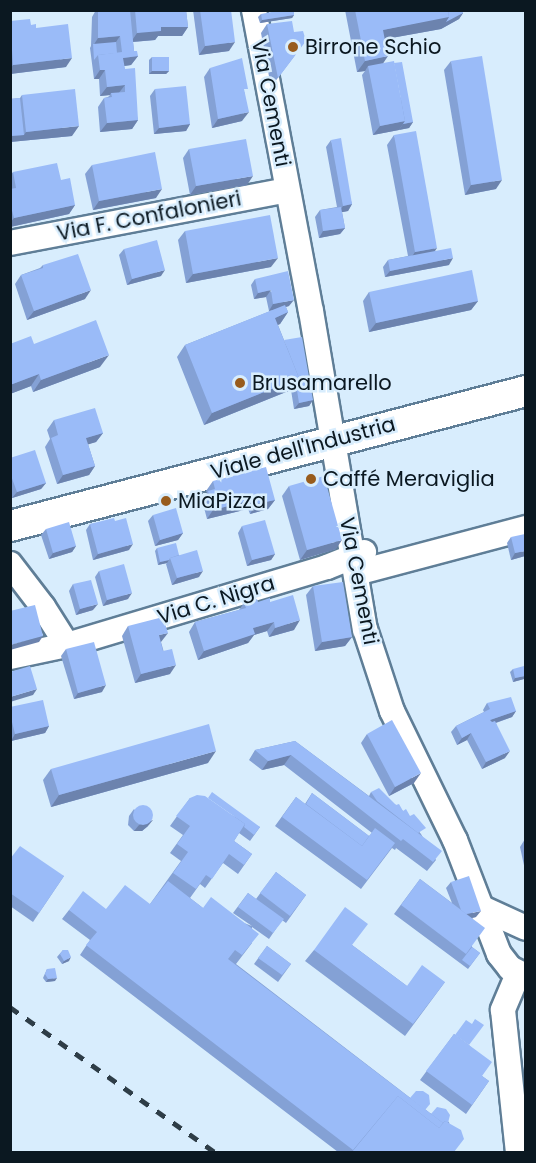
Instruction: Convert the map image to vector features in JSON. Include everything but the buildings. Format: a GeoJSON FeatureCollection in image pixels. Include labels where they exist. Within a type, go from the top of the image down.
{"type":"FeatureCollection","features":[{"type":"Feature","properties":{"kind":"main road","name":"Viale dell'Industria"},"geometry":{"type":"LineString","coordinates":[[10,525],[525,391]]}},
{"type":"Feature","properties":{"kind":"street","name":"Via Cementi"},"geometry":{"type":"LineString","coordinates":[[254,10],[332,440],[358,560],[365,629],[392,711],[455,840],[499,954],[510,968],[522,975]]}},
{"type":"Feature","properties":{"kind":"street","name":"Via F. Confalonieri"},"geometry":{"type":"LineString","coordinates":[[10,243],[287,190]]}},
{"type":"Feature","properties":{"kind":"street","name":"Via C. Nigra"},"geometry":{"type":"LineString","coordinates":[[10,657],[67,645],[327,567],[525,528]]}},
{"type":"Feature","properties":{"kind":"street"},"geometry":{"type":"LineString","coordinates":[[10,564],[43,607],[67,645]]}},
{"type":"Feature","properties":{"kind":"street"},"geometry":{"type":"LineString","coordinates":[[482,908],[525,928]]}},
{"type":"Feature","properties":{"kind":"street"},"geometry":{"type":"LineString","coordinates":[[518,1152],[503,1010],[522,975]]}},
{"type":"Feature","properties":{"kind":"railway"},"geometry":{"type":"LineString","coordinates":[[10,1007],[215,1152]]}},
{"type":"Feature","properties":{"kind":"place","name":"Birrone Schio"},"geometry":{"type":"Point","coordinates":[293,47]}},
{"type":"Feature","properties":{"kind":"place","name":"Brusamarello"},"geometry":{"type":"Point","coordinates":[240,383]}},
{"type":"Feature","properties":{"kind":"place","name":"Caffé Meraviglia"},"geometry":{"type":"Point","coordinates":[311,479]}},
{"type":"Feature","properties":{"kind":"place","name":"MiaPizza"},"geometry":{"type":"Point","coordinates":[166,501]}}]}
